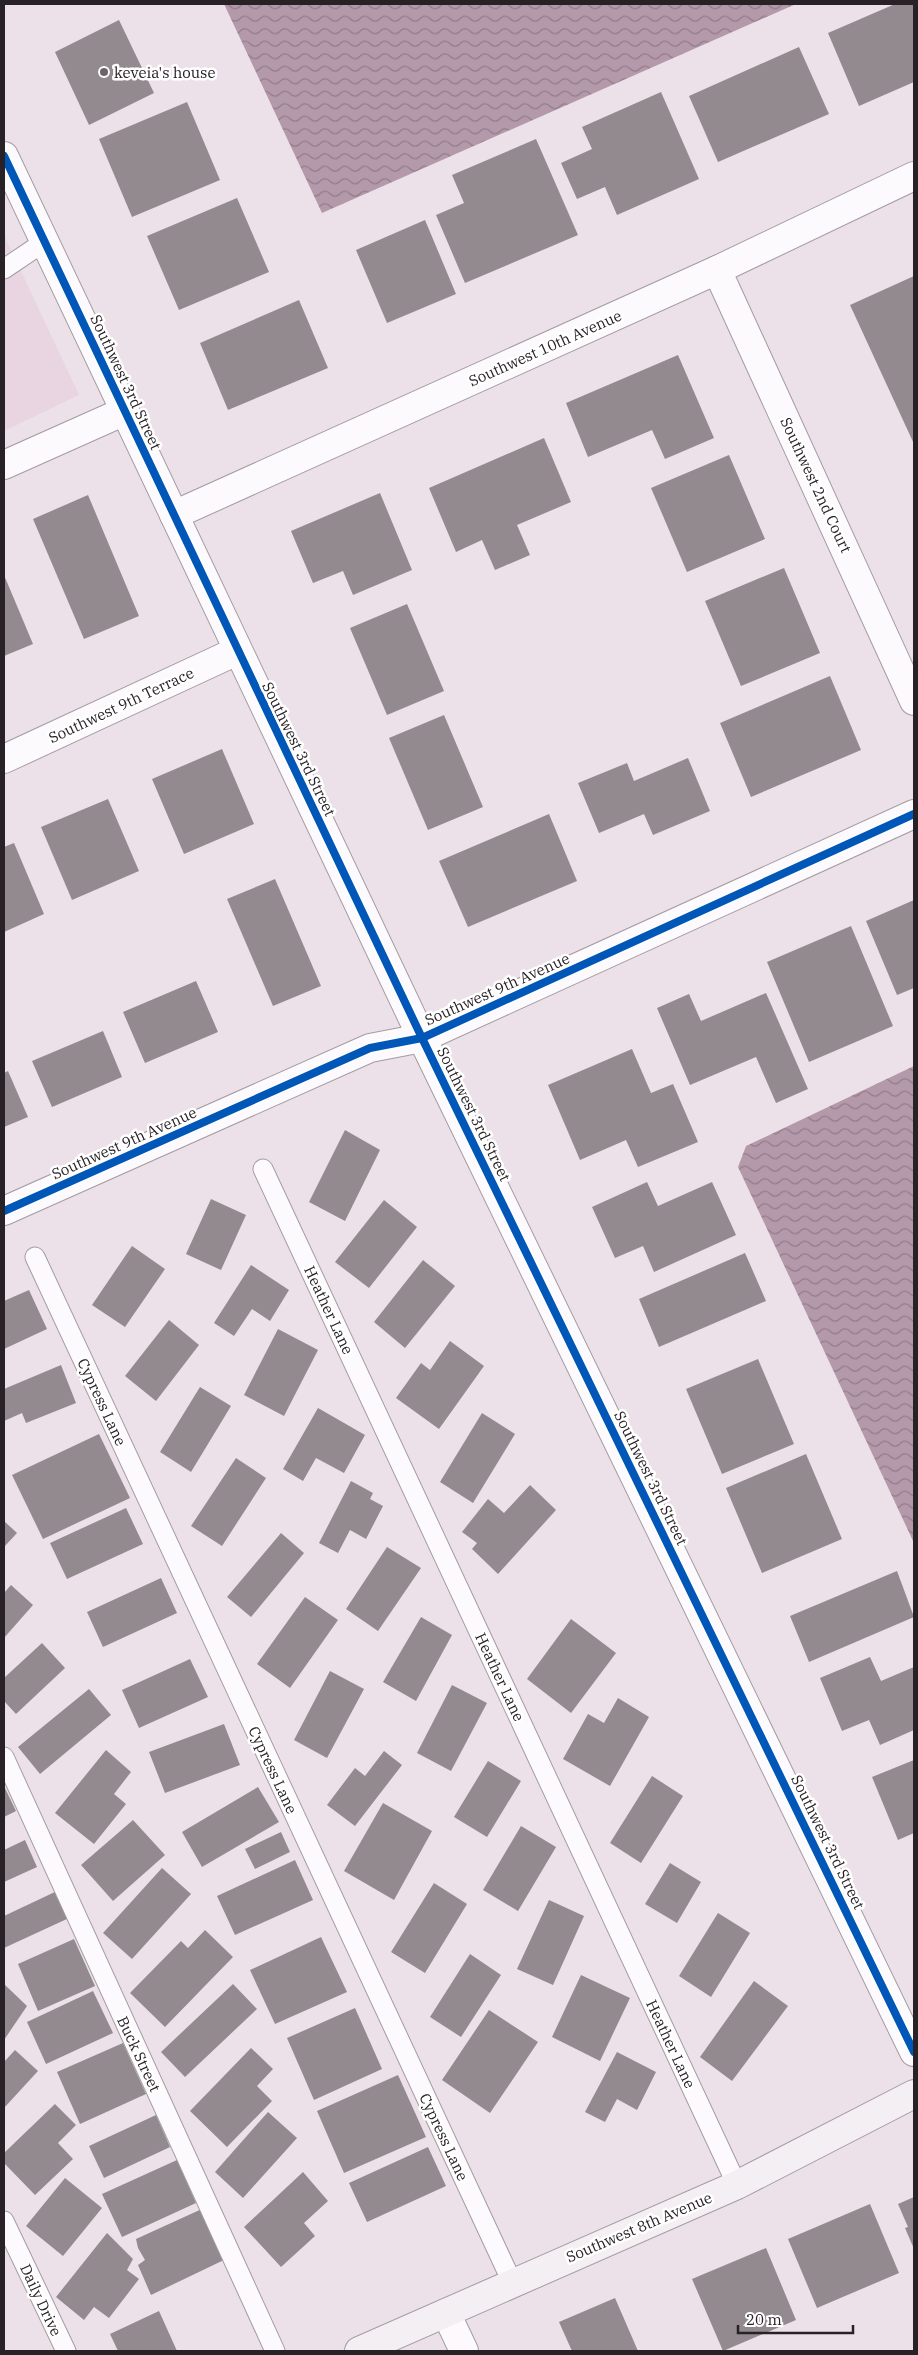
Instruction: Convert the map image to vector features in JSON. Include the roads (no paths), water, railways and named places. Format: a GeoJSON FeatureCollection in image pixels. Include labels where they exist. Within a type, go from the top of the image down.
{"type":"FeatureCollection","features":[{"type":"Feature","properties":{"kind":"street","name":"Southwest 3rd Street"},"geometry":{"type":"LineString","coordinates":[[4,156],[422,1038],[914,2052]]}},
{"type":"Feature","properties":{"kind":"street","name":"Southwest 10th Avenue"},"geometry":{"type":"LineString","coordinates":[[174,515],[717,270],[914,176]]}},
{"type":"Feature","properties":{"kind":"street","name":"Southwest 2nd Court"},"geometry":{"type":"LineString","coordinates":[[717,270],[914,701]]}},
{"type":"Feature","properties":{"kind":"street"},"geometry":{"type":"LineString","coordinates":[[4,465],[125,410]]}},
{"type":"Feature","properties":{"kind":"street","name":"Southwest 9th Terrace"},"geometry":{"type":"LineString","coordinates":[[4,760],[237,651]]}},
{"type":"Feature","properties":{"kind":"street","name":"Southwest 9th Avenue"},"geometry":{"type":"LineString","coordinates":[[4,1212],[370,1048],[422,1038],[914,814]]}},
{"type":"Feature","properties":{"kind":"street","name":"Southwest 8th Avenue"},"geometry":{"type":"LineString","coordinates":[[360,2351],[446,2314],[512,2282],[737,2185],[914,2094]]}},
{"type":"Feature","properties":{"kind":"street"},"geometry":{"type":"LineString","coordinates":[[446,2314],[464,2351]]}},
{"type":"Feature","properties":{"kind":"lane"},"geometry":{"type":"LineString","coordinates":[[4,268],[44,242]]}},
{"type":"Feature","properties":{"kind":"lane","name":"Heather Lane"},"geometry":{"type":"LineString","coordinates":[[263,1169],[737,2185]]}},
{"type":"Feature","properties":{"kind":"lane","name":"Cypress Lane"},"geometry":{"type":"LineString","coordinates":[[35,1257],[512,2282]]}},
{"type":"Feature","properties":{"kind":"lane","name":"Buck Street"},"geometry":{"type":"LineString","coordinates":[[4,1757],[275,2351]]}},
{"type":"Feature","properties":{"kind":"lane","name":"Daily Drive"},"geometry":{"type":"LineString","coordinates":[[4,2221],[66,2351]]}},
{"type":"Feature","properties":{"kind":"water"},"geometry":{"type":"Polygon","coordinates":[[[224,4],[796,4],[322,213],[224,4]]]}},
{"type":"Feature","properties":{"kind":"water"},"geometry":{"type":"Polygon","coordinates":[[[914,1066],[914,1543],[738,1167],[746,1146],[914,1066]]]}},
{"type":"Feature","properties":{"kind":"place","name":"keveia's house"},"geometry":{"type":"Point","coordinates":[104,72]}}]}
